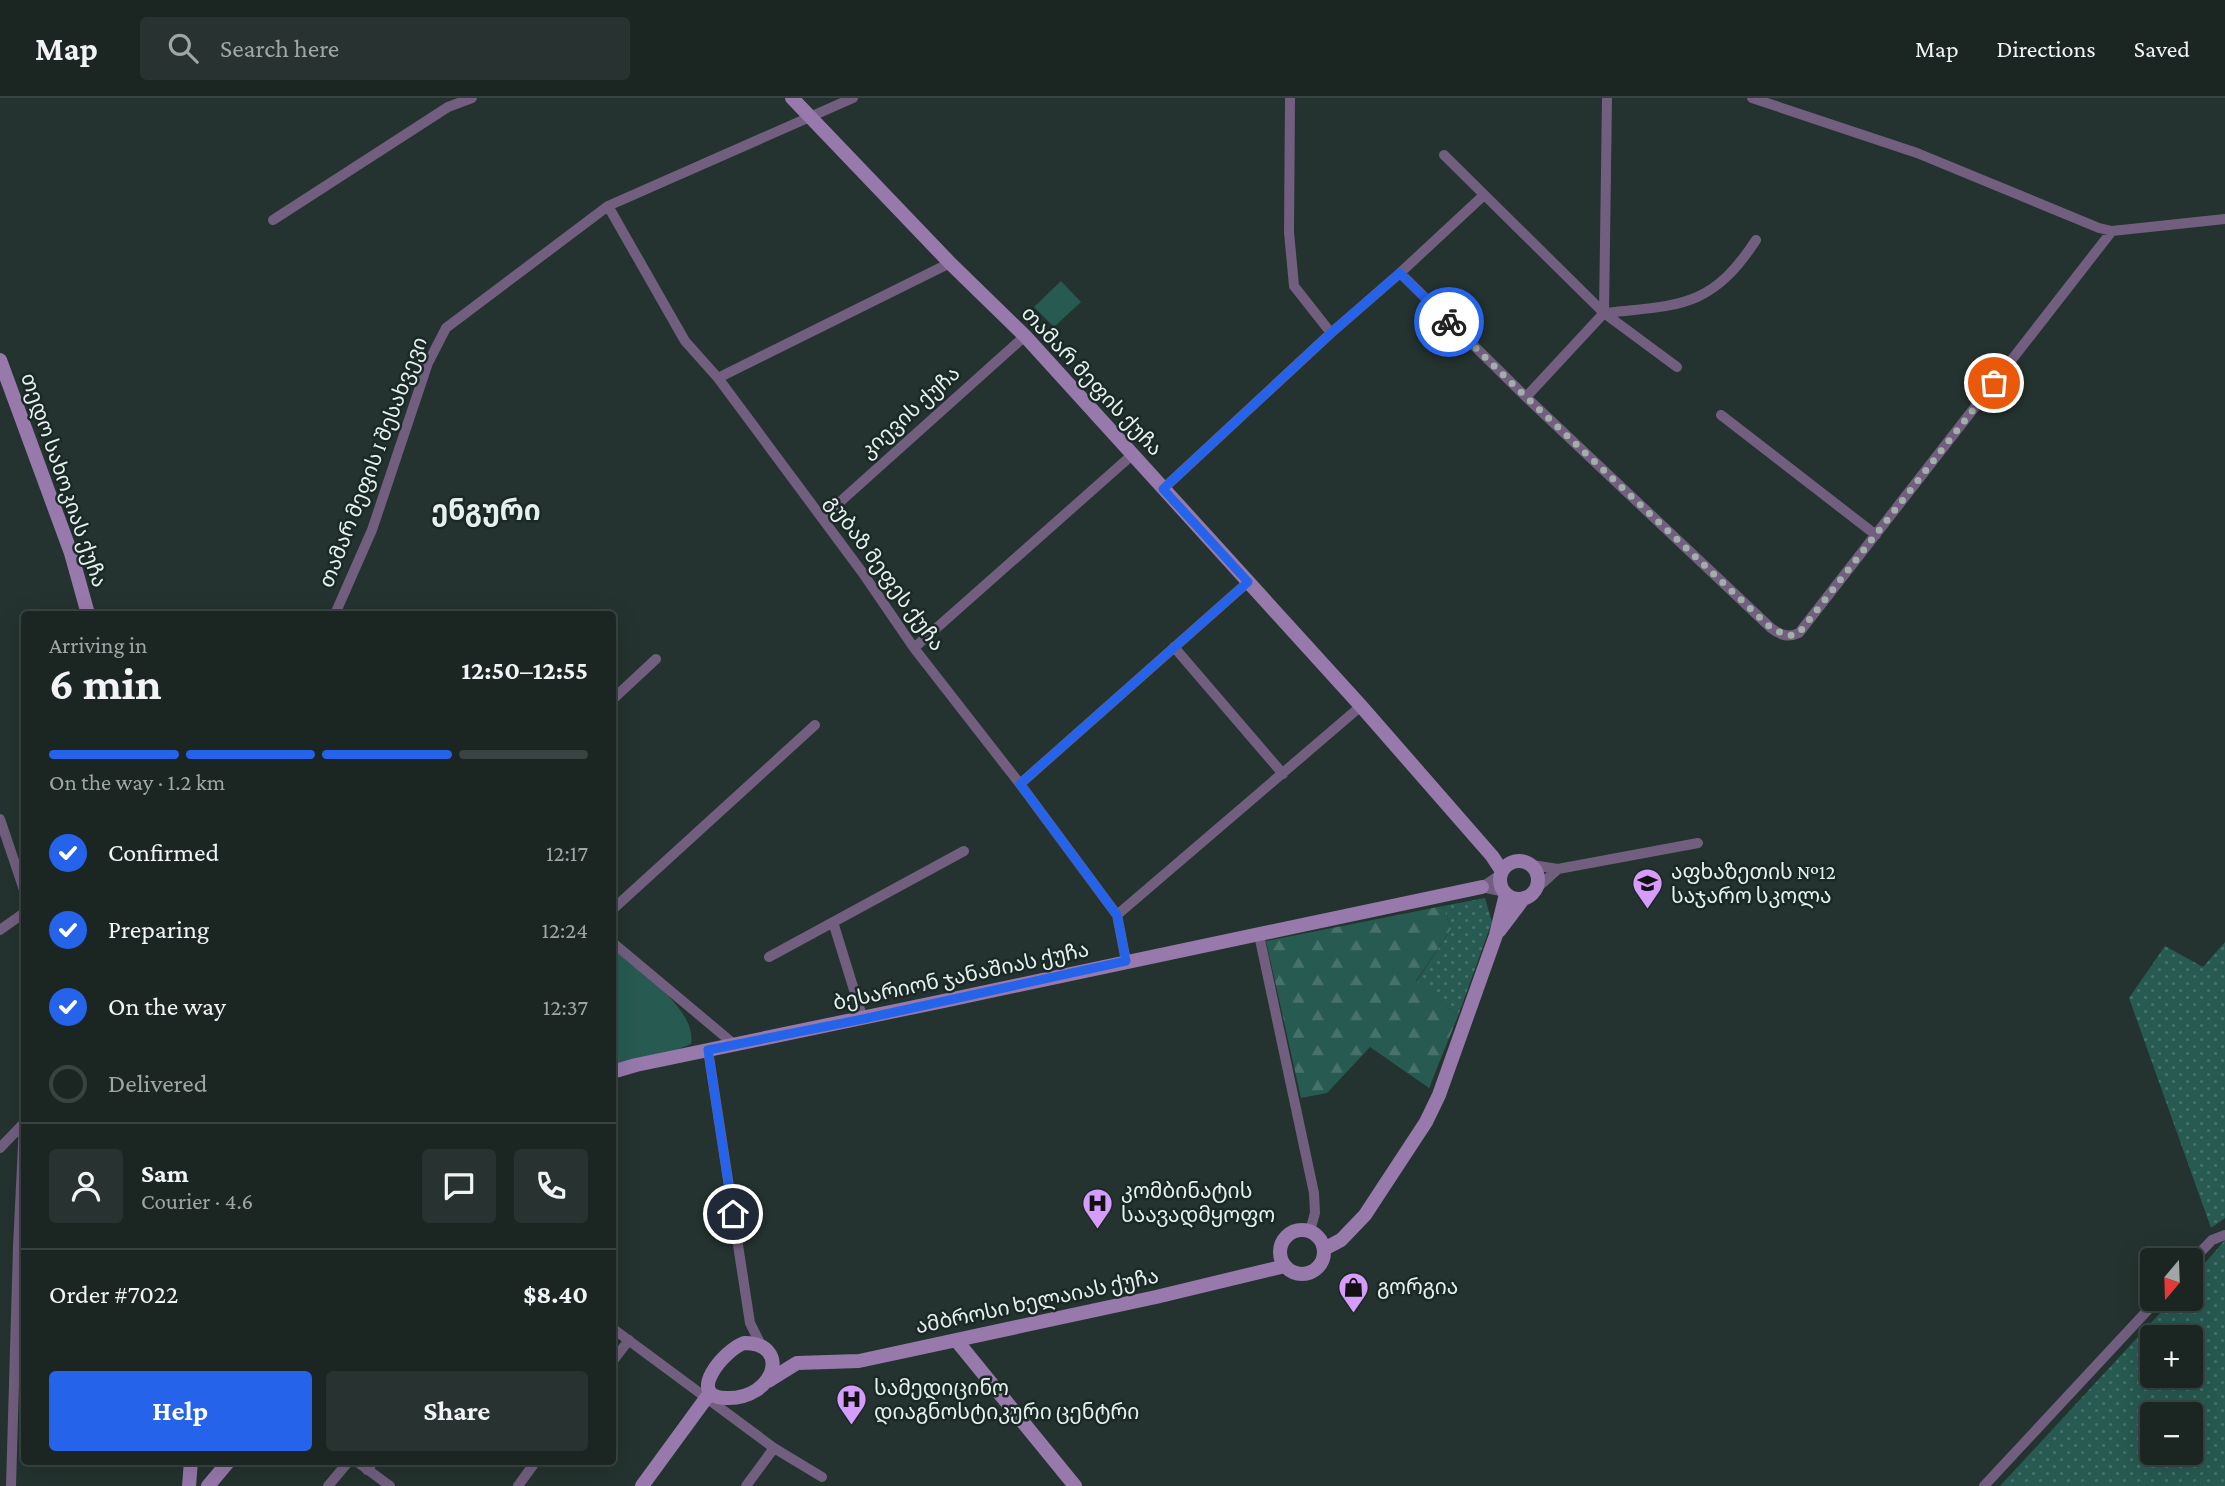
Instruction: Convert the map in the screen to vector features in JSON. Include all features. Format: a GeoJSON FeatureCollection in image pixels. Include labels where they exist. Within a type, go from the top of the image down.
{"type":"FeatureCollection","features":[{"type":"Feature","properties":{"kind":"street"},"geometry":{"type":"LineString","coordinates":[[273,220],[448,107],[472,98]]}},
{"type":"Feature","properties":{"kind":"street","name":"თამარ მეფის ქუჩა"},"geometry":{"type":"LineString","coordinates":[[792,98],[1024,336],[1361,706],[1492,856],[1501,873]]}},
{"type":"Feature","properties":{"kind":"street","name":"თამარ მეფის I შესახვევი"},"geometry":{"type":"LineString","coordinates":[[336,611],[372,530],[428,363],[446,328],[608,206],[853,98]]}},
{"type":"Feature","properties":{"kind":"street"},"geometry":{"type":"LineString","coordinates":[[1290,98],[1289,232],[1294,286],[1331,333]]}},
{"type":"Feature","properties":{"kind":"street"},"geometry":{"type":"LineString","coordinates":[[1604,313],[1607,98]]}},
{"type":"Feature","properties":{"kind":"street"},"geometry":{"type":"LineString","coordinates":[[1752,98],[1917,153],[2099,228],[2112,231],[2225,219]]}},
{"type":"Feature","properties":{"kind":"street"},"geometry":{"type":"LineString","coordinates":[[1444,155],[1604,313],[1676,367]]}},
{"type":"Feature","properties":{"kind":"street"},"geometry":{"type":"LineString","coordinates":[[1163,489],[1484,195]]}},
{"type":"Feature","properties":{"kind":"street","name":"გუბაზ მეფეს ქუჩა"},"geometry":{"type":"LineString","coordinates":[[608,206],[685,341],[718,378],[862,572],[914,648],[1117,915],[1126,961]]}},
{"type":"Feature","properties":{"kind":"street"},"geometry":{"type":"LineString","coordinates":[[1400,273],[1526,397],[1771,628],[1788,636],[1799,633],[2112,231]]}},
{"type":"Feature","properties":{"kind":"street"},"geometry":{"type":"LineString","coordinates":[[1526,397],[1604,313],[1672,306],[1707,294],[1726,280],[1756,240]]}},
{"type":"Feature","properties":{"kind":"street"},"geometry":{"type":"LineString","coordinates":[[718,378],[950,263]]}},
{"type":"Feature","properties":{"kind":"street","name":"კიევის ქუჩა"},"geometry":{"type":"LineString","coordinates":[[822,518],[1024,336]]}},
{"type":"Feature","properties":{"kind":"street","name":"თედო სახოკიას ქუჩა"},"geometry":{"type":"LineString","coordinates":[[0,360],[71,553],[87,611]]}},
{"type":"Feature","properties":{"kind":"street"},"geometry":{"type":"LineString","coordinates":[[1721,415],[1876,535]]}},
{"type":"Feature","properties":{"kind":"street"},"geometry":{"type":"LineString","coordinates":[[914,648],[1132,455]]}},
{"type":"Feature","properties":{"kind":"street"},"geometry":{"type":"LineString","coordinates":[[1020,784],[1248,582]]}},
{"type":"Feature","properties":{"kind":"street"},"geometry":{"type":"LineString","coordinates":[[1174,647],[1283,774]]}},
{"type":"Feature","properties":{"kind":"street"},"geometry":{"type":"LineString","coordinates":[[616,696],[656,659]]}},
{"type":"Feature","properties":{"kind":"street"},"geometry":{"type":"LineString","coordinates":[[1117,915],[1361,706]]}},
{"type":"Feature","properties":{"kind":"street"},"geometry":{"type":"LineString","coordinates":[[616,907],[815,725]]}},
{"type":"Feature","properties":{"kind":"street"},"geometry":{"type":"LineString","coordinates":[[0,819],[21,881]]}},
{"type":"Feature","properties":{"kind":"street"},"geometry":{"type":"LineString","coordinates":[[1492,856],[1558,869],[1698,843]]}},
{"type":"Feature","properties":{"kind":"street"},"geometry":{"type":"LineString","coordinates":[[769,957],[964,851]]}},
{"type":"Feature","properties":{"kind":"street"},"geometry":{"type":"LineString","coordinates":[[1482,887],[1501,873],[1508,863],[1518,860]]}},
{"type":"Feature","properties":{"kind":"street"},"geometry":{"type":"LineString","coordinates":[[1532,865],[1538,876],[1537,888]]}},
{"type":"Feature","properties":{"kind":"street"},"geometry":{"type":"LineString","coordinates":[[1496,935],[1524,898],[1534,893],[1558,869]]}},
{"type":"Feature","properties":{"kind":"street"},"geometry":{"type":"LineString","coordinates":[[1324,1249],[1341,1240],[1365,1215],[1426,1122],[1437,1100],[1496,935],[1505,893],[1500,884],[1501,873]]}},
{"type":"Feature","properties":{"kind":"street"},"geometry":{"type":"LineString","coordinates":[[1482,887],[1514,898],[1524,898]]}},
{"type":"Feature","properties":{"kind":"street","name":"ბესარიონ ჯანაშიას ქუჩა"},"geometry":{"type":"LineString","coordinates":[[616,1071],[1482,887]]}},
{"type":"Feature","properties":{"kind":"street"},"geometry":{"type":"LineString","coordinates":[[0,930],[21,915]]}},
{"type":"Feature","properties":{"kind":"street"},"geometry":{"type":"LineString","coordinates":[[833,922],[863,1019]]}},
{"type":"Feature","properties":{"kind":"street"},"geometry":{"type":"LineString","coordinates":[[1259,935],[1314,1193],[1315,1213],[1310,1231]]}},
{"type":"Feature","properties":{"kind":"street"},"geometry":{"type":"LineString","coordinates":[[616,945],[735,1045]]}},
{"type":"Feature","properties":{"kind":"street"},"geometry":{"type":"LineString","coordinates":[[708,1050],[750,1323],[769,1352],[772,1368],[768,1381]]}},
{"type":"Feature","properties":{"kind":"street"},"geometry":{"type":"LineString","coordinates":[[0,1148],[21,1127]]}},
{"type":"Feature","properties":{"kind":"street"},"geometry":{"type":"LineString","coordinates":[[1296,1230],[1310,1231],[1324,1249],[1322,1259],[1313,1271],[1298,1274],[1285,1266],[1279,1252],[1283,1239],[1296,1230]]}},
{"type":"Feature","properties":{"kind":"street"},"geometry":{"type":"LineString","coordinates":[[2203,1249],[2212,1240],[2225,1235]]}},
{"type":"Feature","properties":{"kind":"street"},"geometry":{"type":"LineString","coordinates":[[11,1486],[21,1248]]}},
{"type":"Feature","properties":{"kind":"street","name":"ამბროსი ხელაიას ქუჩა"},"geometry":{"type":"LineString","coordinates":[[797,1363],[859,1361],[1194,1289],[1285,1266]]}},
{"type":"Feature","properties":{"kind":"street"},"geometry":{"type":"LineString","coordinates":[[1984,1486],[2148,1311]]}},
{"type":"Feature","properties":{"kind":"street"},"geometry":{"type":"LineString","coordinates":[[737,1346],[750,1323]]}},
{"type":"Feature","properties":{"kind":"street"},"geometry":{"type":"LineString","coordinates":[[616,1331],[774,1448],[822,1477]]}},
{"type":"Feature","properties":{"kind":"street"},"geometry":{"type":"LineString","coordinates":[[616,1357],[629,1340]]}},
{"type":"Feature","properties":{"kind":"street"},"geometry":{"type":"LineString","coordinates":[[956,1340],[1075,1486]]}},
{"type":"Feature","properties":{"kind":"street"},"geometry":{"type":"LineString","coordinates":[[642,1486],[706,1397],[709,1377],[722,1357],[744,1343],[762,1345],[797,1363]]}},
{"type":"Feature","properties":{"kind":"street"},"geometry":{"type":"LineString","coordinates":[[706,1397],[747,1395],[761,1389],[768,1381],[797,1363]]}},
{"type":"Feature","properties":{"kind":"street"},"geometry":{"type":"LineString","coordinates":[[709,1377],[712,1393],[726,1398]]}},
{"type":"Feature","properties":{"kind":"street"},"geometry":{"type":"LineString","coordinates":[[746,1486],[774,1448]]}},
{"type":"Feature","properties":{"kind":"street"},"geometry":{"type":"LineString","coordinates":[[189,1486],[191,1465]]}},
{"type":"Feature","properties":{"kind":"street"},"geometry":{"type":"LineString","coordinates":[[208,1486],[226,1465]]}},
{"type":"Feature","properties":{"kind":"street"},"geometry":{"type":"LineString","coordinates":[[328,1486],[346,1465]]}},
{"type":"Feature","properties":{"kind":"street"},"geometry":{"type":"LineString","coordinates":[[518,1486],[533,1465]]}},
{"type":"Feature","properties":{"kind":"street"},"geometry":{"type":"LineString","coordinates":[[371,1466],[390,1486]]}},
{"type":"Feature","properties":{"kind":"green space"},"geometry":{"type":"Polygon","coordinates":[[[1061,281],[1081,302],[1054,327],[1034,307],[1061,281]]]}},
{"type":"Feature","properties":{"kind":"green space"},"geometry":{"type":"Polygon","coordinates":[[[1485,898],[1492,922],[1458,1016],[1416,982],[1451,929],[1443,906],[1485,898]]]}},
{"type":"Feature","properties":{"kind":"green space"},"geometry":{"type":"Polygon","coordinates":[[[1443,906],[1451,929],[1416,981],[1458,1016],[1429,1088],[1370,1047],[1327,1093],[1301,1098],[1266,941],[1443,906]]]}},
{"type":"Feature","properties":{"kind":"green space"},"geometry":{"type":"Polygon","coordinates":[[[2225,942],[2225,1218],[2211,1228],[2129,998],[2165,946],[2203,967],[2225,942]]]}},
{"type":"Feature","properties":{"kind":"green space"},"geometry":{"type":"Polygon","coordinates":[[[616,952],[663,990],[685,1017],[691,1031],[691,1044],[671,1052],[616,1065],[616,952]]]}},
{"type":"Feature","properties":{"kind":"green space"},"geometry":{"type":"Polygon","coordinates":[[[2225,1240],[2225,1486],[2000,1486],[2140,1335],[2140,1388],[2203,1388],[2203,1325],[2149,1325],[2162,1311],[2203,1311],[2203,1265],[2225,1240]]]}},
{"type":"Feature","properties":{"kind":"way so far"},"geometry":{"type":"LineString","coordinates":[[1449,322],[1771,628],[1788,636],[1799,633],[1994,383]]}},
{"type":"Feature","properties":{"kind":"place","name":"აფხაზეთის №12 საჯარო სკოლა"},"geometry":{"type":"Point","coordinates":[1648,911]}},
{"type":"Feature","properties":{"kind":"place","name":"კომბინატის საავადმყოფო"},"geometry":{"type":"Point","coordinates":[1098,1230]}},
{"type":"Feature","properties":{"kind":"place","name":"გორგია"},"geometry":{"type":"Point","coordinates":[1354,1314]}},
{"type":"Feature","properties":{"kind":"place","name":"სამედიცინო დიაგნოსტიკური ცენტრი"},"geometry":{"type":"Point","coordinates":[851,1427]}},
{"type":"Feature","properties":{"kind":"district","name":"ენგური"},"geometry":{"type":"Point","coordinates":[486,510]}},
{"type":"Feature","properties":{"kind":"route"},"geometry":{"type":"LineString","coordinates":[[733,1214],[708,1050],[1126,961],[1117,915],[1020,784],[1248,582],[1163,489],[1331,333],[1400,273],[1449,322]]}}]}
